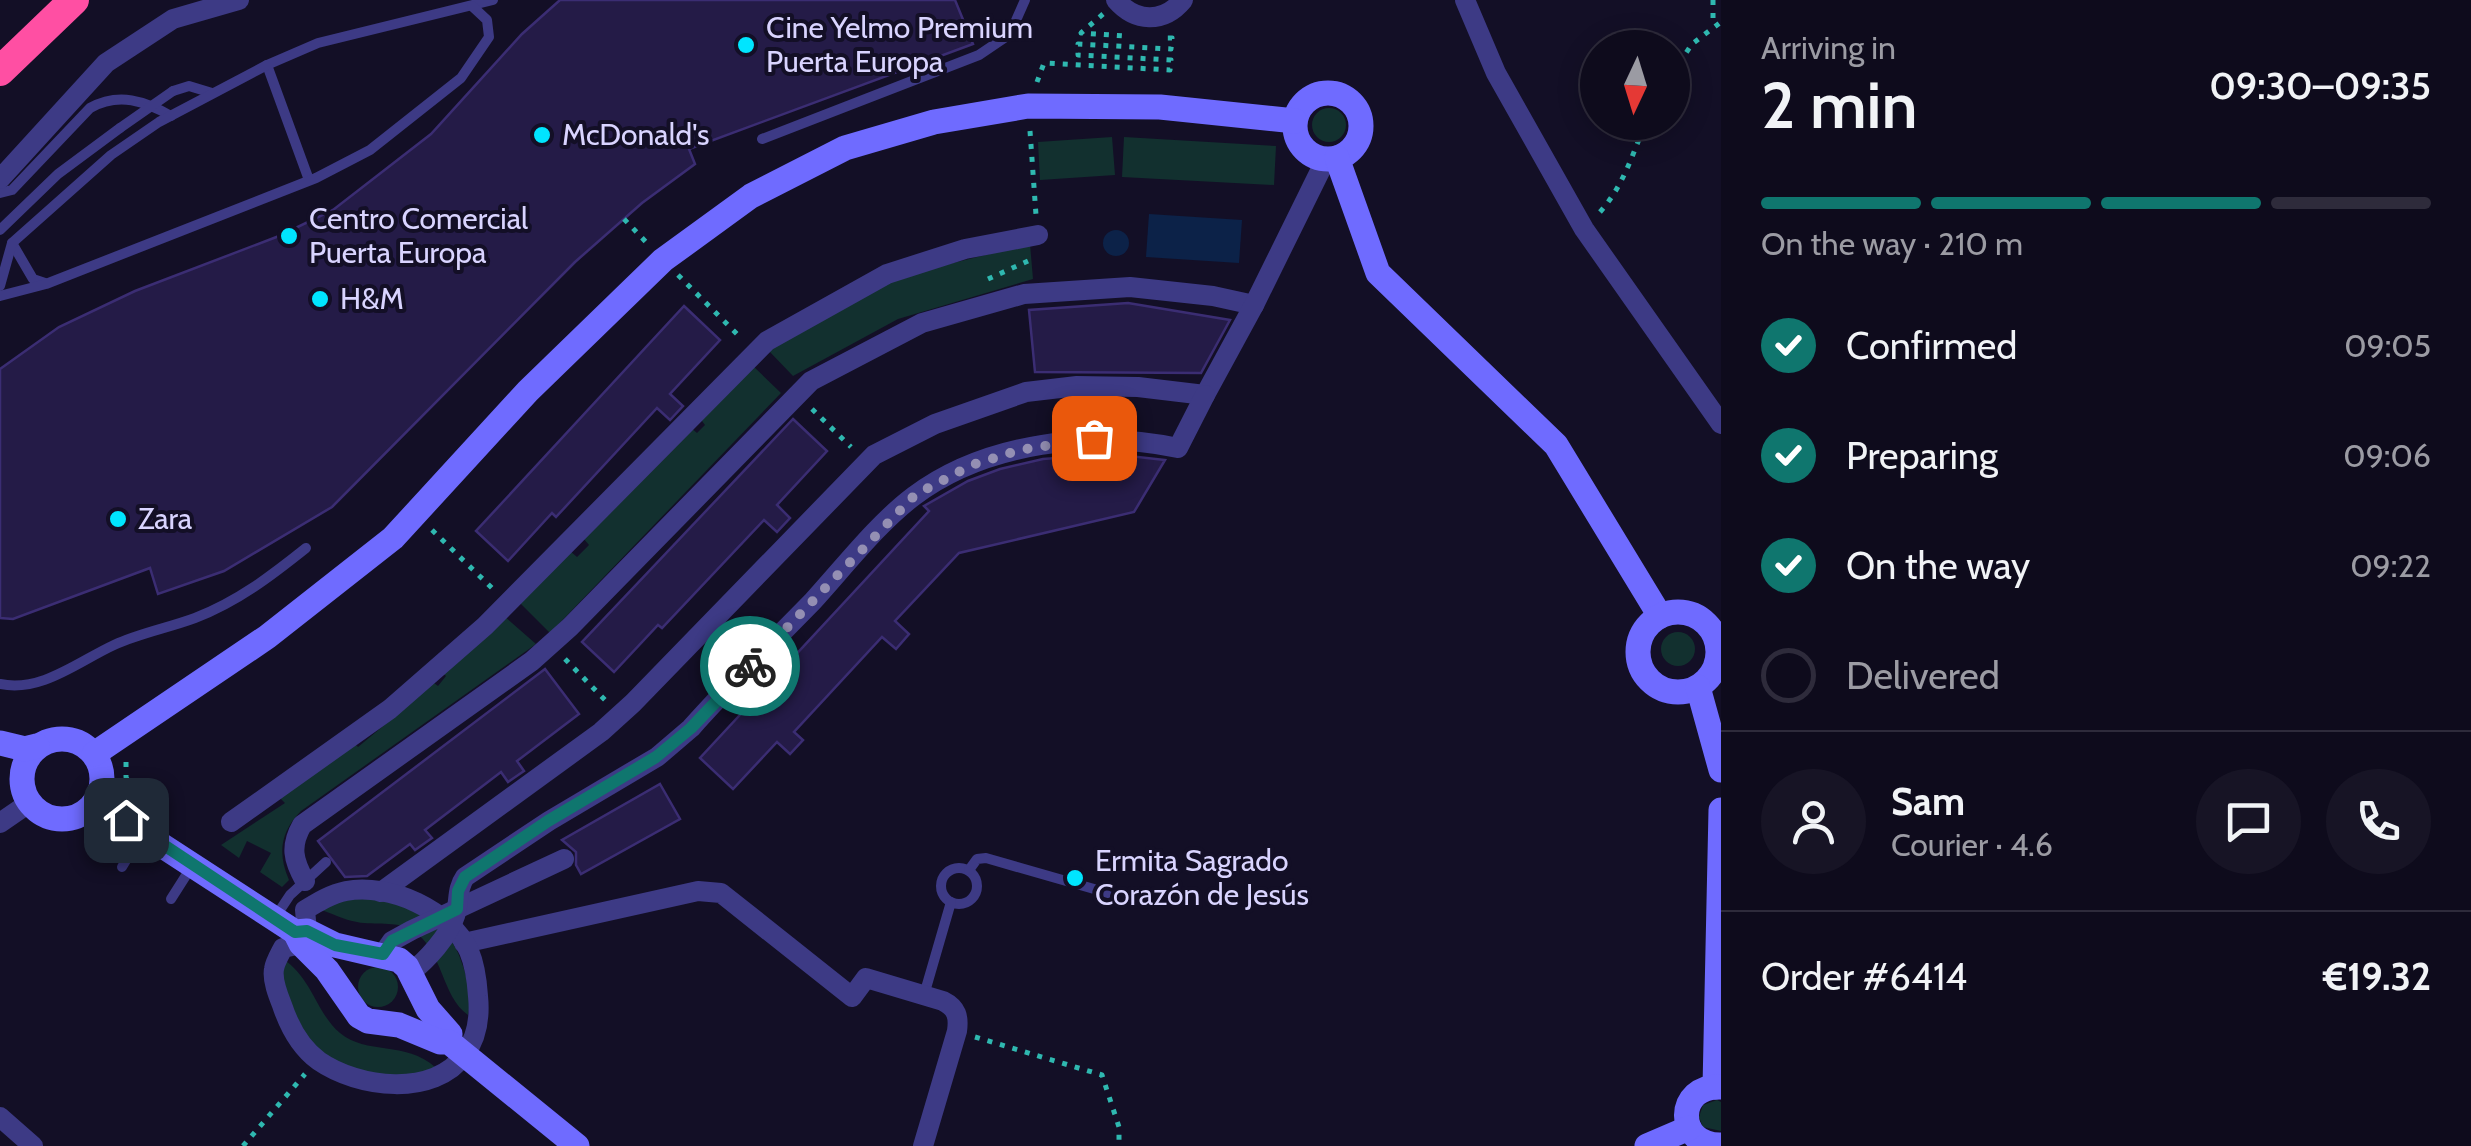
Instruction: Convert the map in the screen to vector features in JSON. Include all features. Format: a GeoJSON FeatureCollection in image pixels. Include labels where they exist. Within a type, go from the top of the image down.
{"type":"FeatureCollection","features":[{"type":"Feature","properties":{"kind":"highway"},"geometry":{"type":"LineString","coordinates":[[0,71],[74,0]]}},
{"type":"Feature","properties":{"kind":"street"},"geometry":{"type":"LineString","coordinates":[[0,180],[106,63],[173,19],[239,0]]}},
{"type":"Feature","properties":{"kind":"street"},"geometry":{"type":"LineString","coordinates":[[1116,1],[1127,12],[1154,18],[1168,14],[1183,0]]}},
{"type":"Feature","properties":{"kind":"street"},"geometry":{"type":"LineString","coordinates":[[1465,0],[1496,73],[1584,229],[1721,424]]}},
{"type":"Feature","properties":{"kind":"street"},"geometry":{"type":"LineString","coordinates":[[453,924],[418,903],[381,892],[347,891],[324,898],[305,910],[274,970],[286,1017],[299,1042],[317,1060],[347,1076],[375,1083],[406,1083],[451,1069],[457,1048],[476,1033],[480,1011],[477,980],[453,924],[458,891],[465,877],[548,821],[647,764],[691,728],[915,495],[972,465],[1065,441],[1123,439],[1178,448],[1331,158],[1355,146],[1360,136],[1362,125],[1354,104],[1336,93],[1324,92],[1305,102],[1295,121],[1306,150],[1331,158]]}},
{"type":"Feature","properties":{"kind":"street"},"geometry":{"type":"LineString","coordinates":[[94,754],[268,637],[393,538],[528,392],[663,260],[751,196],[845,148],[934,122],[1028,106],[1160,106],[1295,121]]}},
{"type":"Feature","properties":{"kind":"street"},"geometry":{"type":"LineString","coordinates":[[1331,158],[1378,273],[1556,445],[1660,616]]}},
{"type":"Feature","properties":{"kind":"street"},"geometry":{"type":"LineString","coordinates":[[231,822],[390,709],[508,604],[767,341],[886,274],[965,249],[1038,235]]}},
{"type":"Feature","properties":{"kind":"street"},"geometry":{"type":"LineString","coordinates":[[306,881],[293,850],[302,824],[532,661],[570,627],[810,381],[922,324],[1024,294],[1130,287],[1213,296],[1254,305]]}},
{"type":"Feature","properties":{"kind":"street"},"geometry":{"type":"LineString","coordinates":[[381,892],[620,714],[874,455],[934,424],[1026,392],[1077,386],[1138,387],[1204,395]]}},
{"type":"Feature","properties":{"kind":"street"},"geometry":{"type":"LineString","coordinates":[[1673,612],[1699,618],[1716,639],[1719,659],[1698,686],[1673,692],[1650,681],[1642,671],[1638,646],[1642,634],[1660,616],[1673,612]]}},
{"type":"Feature","properties":{"kind":"street"},"geometry":{"type":"LineString","coordinates":[[1698,686],[1721,770]]}},
{"type":"Feature","properties":{"kind":"street"},"geometry":{"type":"LineString","coordinates":[[0,743],[25,749],[49,740],[74,740],[94,754],[102,778],[95,802],[75,817],[62,819],[50,817],[26,797],[14,780],[0,773]]}},
{"type":"Feature","properties":{"kind":"street"},"geometry":{"type":"LineString","coordinates":[[0,824],[26,797],[23,766],[37,746]]}},
{"type":"Feature","properties":{"kind":"street"},"geometry":{"type":"LineString","coordinates":[[95,802],[294,931],[399,960],[457,1048]]}},
{"type":"Feature","properties":{"kind":"street"},"geometry":{"type":"LineString","coordinates":[[1721,810],[1718,1087],[1703,1090],[1689,1103],[1686,1112],[1689,1128],[1705,1144],[1721,1144]]}},
{"type":"Feature","properties":{"kind":"street"},"geometry":{"type":"LineString","coordinates":[[379,1022],[399,1016],[407,1008],[412,998],[411,975],[453,924],[564,859]]}},
{"type":"Feature","properties":{"kind":"street"},"geometry":{"type":"LineString","coordinates":[[346,998],[344,988],[350,967],[358,960],[381,954],[392,941],[453,924],[706,890],[721,894],[852,997],[866,978],[954,1008],[956,1032],[923,1146]]}},
{"type":"Feature","properties":{"kind":"street"},"geometry":{"type":"LineString","coordinates":[[294,931],[358,1016],[399,1024],[457,1048],[578,1146]]}},
{"type":"Feature","properties":{"kind":"street"},"geometry":{"type":"LineString","coordinates":[[0,1119],[10,1146]]}},
{"type":"Feature","properties":{"kind":"street"},"geometry":{"type":"LineString","coordinates":[[0,1119],[33,1146]]}},
{"type":"Feature","properties":{"kind":"street"},"geometry":{"type":"LineString","coordinates":[[1647,1146],[1689,1128]]}},
{"type":"Feature","properties":{"kind":"lane"},"geometry":{"type":"LineString","coordinates":[[0,286],[12,243],[111,155],[212,92],[318,44],[493,0]]}},
{"type":"Feature","properties":{"kind":"lane"},"geometry":{"type":"LineString","coordinates":[[762,139],[979,55],[1010,34],[1024,0]]}},
{"type":"Feature","properties":{"kind":"lane"},"geometry":{"type":"LineString","coordinates":[[0,296],[46,284],[309,180],[370,150],[461,78],[490,37],[487,20],[472,6]]}},
{"type":"Feature","properties":{"kind":"lane"},"geometry":{"type":"LineString","coordinates":[[267,65],[309,180]]}},
{"type":"Feature","properties":{"kind":"lane"},"geometry":{"type":"LineString","coordinates":[[0,230],[58,174],[173,90],[189,86],[212,92]]}},
{"type":"Feature","properties":{"kind":"lane"},"geometry":{"type":"LineString","coordinates":[[0,193],[12,190],[90,108],[102,101],[144,101],[171,116]]}},
{"type":"Feature","properties":{"kind":"lane"},"geometry":{"type":"LineString","coordinates":[[12,243],[34,280],[46,284]]}},
{"type":"Feature","properties":{"kind":"lane"},"geometry":{"type":"LineString","coordinates":[[0,684],[39,683],[118,643],[198,617],[256,588],[306,548]]}},
{"type":"Feature","properties":{"kind":"lane"},"geometry":{"type":"LineString","coordinates":[[122,867],[143,832]]}},
{"type":"Feature","properties":{"kind":"lane"},"geometry":{"type":"LineString","coordinates":[[968,870],[977,860],[986,858],[1108,893]]}},
{"type":"Feature","properties":{"kind":"lane"},"geometry":{"type":"LineString","coordinates":[[294,931],[290,895],[326,862]]}},
{"type":"Feature","properties":{"kind":"lane"},"geometry":{"type":"LineString","coordinates":[[171,899],[193,864]]}},
{"type":"Feature","properties":{"kind":"lane"},"geometry":{"type":"LineString","coordinates":[[952,869],[968,870],[978,883],[974,898],[959,905],[950,902],[941,890],[941,881],[952,869]]}},
{"type":"Feature","properties":{"kind":"lane"},"geometry":{"type":"LineString","coordinates":[[924,995],[950,902]]}},
{"type":"Feature","properties":{"kind":"path"},"geometry":{"type":"LineString","coordinates":[[1713,0],[1713,25]]}},
{"type":"Feature","properties":{"kind":"path"},"geometry":{"type":"LineString","coordinates":[[1116,1],[1082,34],[1136,36]]}},
{"type":"Feature","properties":{"kind":"path"},"geometry":{"type":"LineString","coordinates":[[1690,47],[1721,22]]}},
{"type":"Feature","properties":{"kind":"path"},"geometry":{"type":"LineString","coordinates":[[1036,212],[1028,106],[1044,63],[1170,70],[1171,60],[1078,56],[1078,44],[1171,49],[1172,38],[1154,37]]}},
{"type":"Feature","properties":{"kind":"path"},"geometry":{"type":"LineString","coordinates":[[1584,229],[1616,194],[1640,140]]}},
{"type":"Feature","properties":{"kind":"path"},"geometry":{"type":"LineString","coordinates":[[688,286],[755,352]]}},
{"type":"Feature","properties":{"kind":"path"},"geometry":{"type":"LineString","coordinates":[[821,418],[866,462]]}},
{"type":"Feature","properties":{"kind":"path"},"geometry":{"type":"LineString","coordinates":[[438,536],[508,604]]}},
{"type":"Feature","properties":{"kind":"path"},"geometry":{"type":"LineString","coordinates":[[578,672],[620,714]]}},
{"type":"Feature","properties":{"kind":"path"},"geometry":{"type":"LineString","coordinates":[[122,736],[129,750],[126,777],[137,801]]}},
{"type":"Feature","properties":{"kind":"path"},"geometry":{"type":"LineString","coordinates":[[956,1032],[1102,1075],[1119,1127],[1119,1146]]}},
{"type":"Feature","properties":{"kind":"path"},"geometry":{"type":"LineString","coordinates":[[243,1146],[306,1073]]}},
{"type":"Feature","properties":{"kind":"green space"},"geometry":{"type":"Polygon","coordinates":[[[1329,108],[1341,113],[1346,125],[1341,137],[1329,142],[1317,137],[1312,125],[1317,113],[1329,108]]]}},
{"type":"Feature","properties":{"kind":"green space"},"geometry":{"type":"Polygon","coordinates":[[[1112,137],[1115,175],[1040,180],[1038,142],[1112,137]]]}},
{"type":"Feature","properties":{"kind":"green space"},"geometry":{"type":"Polygon","coordinates":[[[1124,137],[1276,146],[1274,185],[1122,177],[1124,137]]]}},
{"type":"Feature","properties":{"kind":"green space"},"geometry":{"type":"Polygon","coordinates":[[[1030,244],[1033,279],[898,319],[793,376],[769,351],[884,280],[1030,244]]]}},
{"type":"Feature","properties":{"kind":"green space"},"geometry":{"type":"Polygon","coordinates":[[[751,364],[781,393],[550,633],[519,602],[570,551],[577,557],[589,545],[583,538],[690,427],[697,433],[705,425],[699,417],[751,364]]]}},
{"type":"Feature","properties":{"kind":"green space"},"geometry":{"type":"Polygon","coordinates":[[[503,615],[536,644],[301,811],[289,826],[283,843],[289,880],[282,887],[260,872],[271,853],[247,841],[239,858],[221,845],[285,803],[279,797],[354,743],[358,747],[430,680],[438,686],[446,676],[440,670],[503,615]]]}},
{"type":"Feature","properties":{"kind":"green space"},"geometry":{"type":"Polygon","coordinates":[[[1678,632],[1690,637],[1695,649],[1690,661],[1678,666],[1666,661],[1661,649],[1666,637],[1678,632]]]}},
{"type":"Feature","properties":{"kind":"green space"},"geometry":{"type":"Polygon","coordinates":[[[357,896],[409,907],[437,923],[457,950],[464,969],[470,1003],[468,1015],[452,996],[430,949],[412,930],[352,921],[319,909],[357,896]]]}},
{"type":"Feature","properties":{"kind":"green space"},"geometry":{"type":"Polygon","coordinates":[[[282,958],[301,976],[340,1033],[362,1044],[412,1054],[435,1067],[430,1072],[374,1076],[331,1059],[303,1032],[293,1015],[282,978],[282,958]]]}},
{"type":"Feature","properties":{"kind":"green space"},"geometry":{"type":"Polygon","coordinates":[[[378,967],[392,973],[398,987],[392,1001],[378,1007],[364,1001],[358,987],[364,973],[378,967]]]}},
{"type":"Feature","properties":{"kind":"green space"},"geometry":{"type":"Polygon","coordinates":[[[1721,1102],[1721,1131],[1703,1127],[1699,1117],[1703,1105],[1721,1102]]]}},
{"type":"Feature","properties":{"kind":"water"},"geometry":{"type":"Polygon","coordinates":[[[1149,214],[1242,220],[1239,263],[1146,257],[1149,214]]]}},
{"type":"Feature","properties":{"kind":"water"},"geometry":{"type":"Polygon","coordinates":[[[1116,230],[1125,234],[1129,243],[1125,252],[1116,256],[1107,252],[1103,243],[1107,234],[1116,230]]]}},
{"type":"Feature","properties":{"kind":"building"},"geometry":{"type":"Polygon","coordinates":[[[560,0],[955,0],[973,44],[689,149],[695,164],[642,203],[575,262],[332,507],[224,571],[158,594],[150,568],[13,619],[0,618],[0,369],[59,327],[135,291],[279,236],[333,210],[431,134],[522,34],[560,0]]]}},
{"type":"Feature","properties":{"kind":"building"},"geometry":{"type":"Polygon","coordinates":[[[1128,303],[1230,320],[1201,373],[1035,372],[1029,310],[1128,303]]]}},
{"type":"Feature","properties":{"kind":"building"},"geometry":{"type":"Polygon","coordinates":[[[684,306],[720,340],[670,394],[683,406],[670,420],[657,408],[556,517],[552,513],[508,561],[476,531],[684,306]]]}},
{"type":"Feature","properties":{"kind":"building"},"geometry":{"type":"Polygon","coordinates":[[[793,419],[827,451],[777,505],[790,518],[777,532],[764,520],[662,628],[658,625],[614,672],[582,642],[793,419]]]}},
{"type":"Feature","properties":{"kind":"building"},"geometry":{"type":"Polygon","coordinates":[[[1111,454],[1165,460],[1134,512],[959,553],[895,621],[909,634],[896,649],[882,637],[794,732],[803,740],[790,754],[777,742],[733,789],[700,758],[929,511],[924,506],[968,481],[1000,469],[1043,459],[1111,454]]]}},
{"type":"Feature","properties":{"kind":"building"},"geometry":{"type":"Polygon","coordinates":[[[545,669],[579,714],[517,761],[524,771],[508,782],[501,772],[425,830],[432,838],[415,850],[410,844],[367,876],[345,877],[318,841],[545,669]]]}},
{"type":"Feature","properties":{"kind":"building"},"geometry":{"type":"Polygon","coordinates":[[[660,784],[680,819],[581,874],[576,852],[562,840],[660,784]]]}},
{"type":"Feature","properties":{"kind":"way so far"},"geometry":{"type":"LineString","coordinates":[[750,666],[915,495],[972,465],[1020,450],[1094,438]]}},
{"type":"Feature","properties":{"kind":"place","name":"Cine Yelmo Premium Puerta Europa"},"geometry":{"type":"Point","coordinates":[746,45]}},
{"type":"Feature","properties":{"kind":"place","name":"McDonald's"},"geometry":{"type":"Point","coordinates":[542,135]}},
{"type":"Feature","properties":{"kind":"place","name":"Centro Comercial Puerta Europa"},"geometry":{"type":"Point","coordinates":[289,236]}},
{"type":"Feature","properties":{"kind":"place","name":"H&M"},"geometry":{"type":"Point","coordinates":[320,299]}},
{"type":"Feature","properties":{"kind":"place","name":"Zara"},"geometry":{"type":"Point","coordinates":[118,519]}},
{"type":"Feature","properties":{"kind":"place","name":"Ermita Sagrado Corazón de Jesús"},"geometry":{"type":"Point","coordinates":[1075,878]}},
{"type":"Feature","properties":{"kind":"route"},"geometry":{"type":"LineString","coordinates":[[126,820],[295,932],[307,931],[335,945],[383,954],[392,941],[457,909],[458,891],[465,877],[570,807],[656,757],[691,728],[750,666]]}}]}
